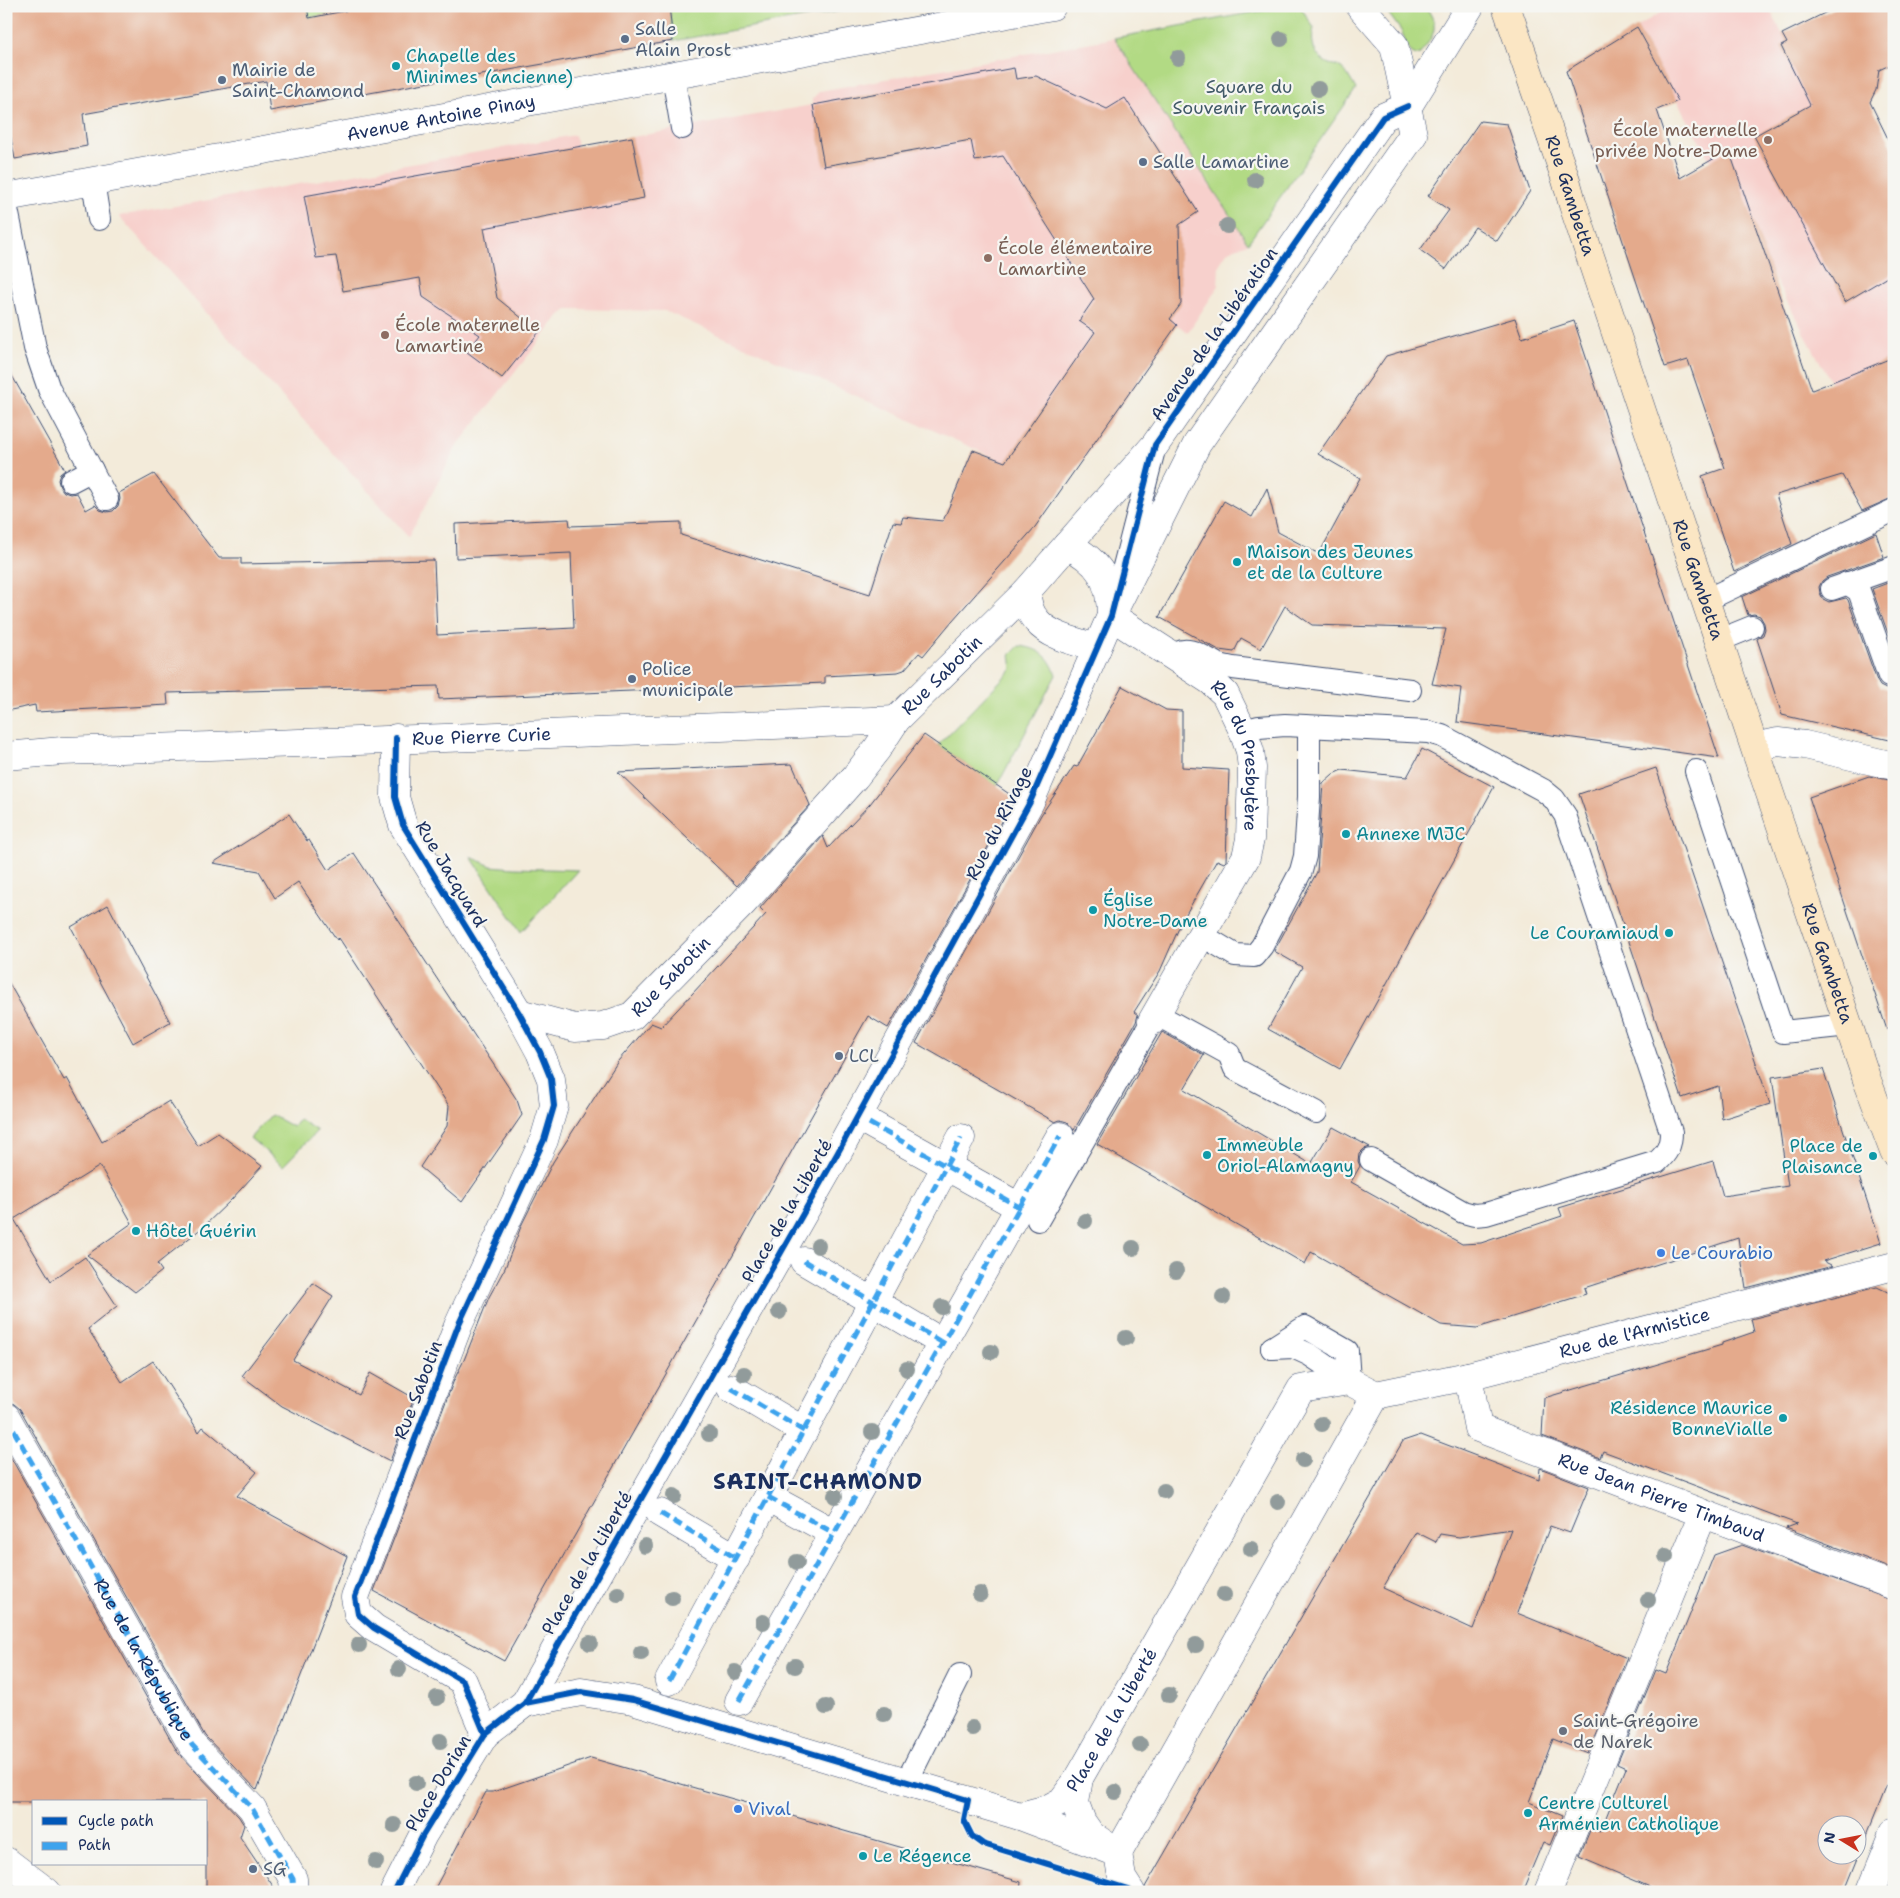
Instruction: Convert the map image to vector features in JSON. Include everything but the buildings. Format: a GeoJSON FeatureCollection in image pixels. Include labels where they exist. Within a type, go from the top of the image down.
{"type":"FeatureCollection","features":[{"type":"Feature","properties":{"kind":"main road","name":"Rue Gambetta"},"geometry":{"type":"LineString","coordinates":[[1506,6],[1867,1080],[1894,1151]]}},
{"type":"Feature","properties":{"kind":"main road"},"geometry":{"type":"LineString","coordinates":[[1867,1080],[1894,1094]]}},
{"type":"Feature","properties":{"kind":"street","name":"Avenue Antoine Pinay"},"geometry":{"type":"LineString","coordinates":[[6,197],[1052,6]]}},
{"type":"Feature","properties":{"kind":"street"},"geometry":{"type":"LineString","coordinates":[[1111,616],[1197,444],[1413,135],[1394,45],[1360,6]]}},
{"type":"Feature","properties":{"kind":"street"},"geometry":{"type":"LineString","coordinates":[[1408,106],[1470,6]]}},
{"type":"Feature","properties":{"kind":"street","name":"Avenue de la Libération"},"geometry":{"type":"LineString","coordinates":[[1026,592],[1155,445],[1382,117],[1408,106]]}},
{"type":"Feature","properties":{"kind":"street"},"geometry":{"type":"LineString","coordinates":[[1067,544],[1082,552],[1097,566],[1109,590],[1111,616]]}},
{"type":"Feature","properties":{"kind":"street"},"geometry":{"type":"LineString","coordinates":[[1026,592],[1029,609],[1037,622],[1050,632],[1097,648]]}},
{"type":"Feature","properties":{"kind":"street","name":"Rue Sabotin"},"geometry":{"type":"LineString","coordinates":[[519,1013],[575,1028],[603,1026],[632,1016],[743,903],[832,805],[877,749],[896,720],[1026,592]]}},
{"type":"Feature","properties":{"kind":"street","name":"Rue du Rivage"},"geometry":{"type":"LineString","coordinates":[[902,1038],[1030,802],[1111,616]]}},
{"type":"Feature","properties":{"kind":"street","name":"Rue du Presbytère"},"geometry":{"type":"LineString","coordinates":[[1111,616],[1211,681],[1225,694],[1243,731],[1250,751],[1252,768],[1250,839],[1246,857],[1154,1017]]}},
{"type":"Feature","properties":{"kind":"street","name":"Rue Pierre Curie"},"geometry":{"type":"LineString","coordinates":[[6,756],[62,751],[896,720]]}},
{"type":"Feature","properties":{"kind":"street","name":"Rue Jacquard"},"geometry":{"type":"LineString","coordinates":[[396,738],[395,797],[403,825],[519,1013]]}},
{"type":"Feature","properties":{"kind":"street"},"geometry":{"type":"LineString","coordinates":[[1755,747],[1778,742],[1804,745],[1894,766]]}},
{"type":"Feature","properties":{"kind":"street","name":"Rue Sabotin"},"geometry":{"type":"LineString","coordinates":[[485,1734],[463,1681],[374,1628],[358,1614],[355,1597],[458,1326],[544,1140],[554,1106],[551,1079],[540,1052],[519,1013]]}},
{"type":"Feature","properties":{"kind":"street","name":"Place de la Liberté"},"geometry":{"type":"LineString","coordinates":[[524,1703],[902,1038]]}},
{"type":"Feature","properties":{"kind":"street"},"geometry":{"type":"LineString","coordinates":[[869,1123],[1029,1214]]}},
{"type":"Feature","properties":{"kind":"street"},"geometry":{"type":"LineString","coordinates":[[739,1701],[943,1343],[1029,1214],[1060,1136]]}},
{"type":"Feature","properties":{"kind":"street"},"geometry":{"type":"LineString","coordinates":[[669,1681],[961,1138]]}},
{"type":"Feature","properties":{"kind":"street"},"geometry":{"type":"LineString","coordinates":[[804,1261],[943,1343]]}},
{"type":"Feature","properties":{"kind":"street","name":"Rue de l'Armistice"},"geometry":{"type":"LineString","coordinates":[[1376,1396],[1468,1376],[1894,1266]]}},
{"type":"Feature","properties":{"kind":"street","name":"Rue Jean Pierre Timbaud"},"geometry":{"type":"LineString","coordinates":[[1468,1376],[1478,1428],[1894,1586]]}},
{"type":"Feature","properties":{"kind":"street"},"geometry":{"type":"LineString","coordinates":[[1131,1892],[1122,1878],[1118,1853],[1376,1396],[1349,1381]]}},
{"type":"Feature","properties":{"kind":"street","name":"Place de la Liberté"},"geometry":{"type":"LineString","coordinates":[[524,1703],[581,1692],[633,1700],[1020,1816],[1047,1810],[1062,1801],[1079,1778],[1301,1389],[1349,1381]]}},
{"type":"Feature","properties":{"kind":"street"},"geometry":{"type":"LineString","coordinates":[[731,1388],[804,1431]]}},
{"type":"Feature","properties":{"kind":"street","name":"Rue de la République"},"geometry":{"type":"LineString","coordinates":[[6,1417],[192,1745],[252,1808],[293,1879],[294,1892]]}},
{"type":"Feature","properties":{"kind":"street"},"geometry":{"type":"LineString","coordinates":[[768,1496],[834,1533]]}},
{"type":"Feature","properties":{"kind":"street"},"geometry":{"type":"LineString","coordinates":[[660,1513],[736,1558]]}},
{"type":"Feature","properties":{"kind":"street"},"geometry":{"type":"LineString","coordinates":[[1548,1892],[1703,1514]]}},
{"type":"Feature","properties":{"kind":"street","name":"Place Dorian"},"geometry":{"type":"LineString","coordinates":[[394,1892],[423,1835],[485,1734],[524,1703]]}},
{"type":"Feature","properties":{"kind":"street"},"geometry":{"type":"LineString","coordinates":[[1079,1778],[1075,1803],[1082,1822],[1091,1835],[1118,1853]]}},
{"type":"Feature","properties":{"kind":"street"},"geometry":{"type":"LineString","coordinates":[[1020,1816],[1118,1853]]}},
{"type":"Feature","properties":{"kind":"street"},"geometry":{"type":"LineString","coordinates":[[1870,1892],[1894,1833]]}},
{"type":"Feature","properties":{"kind":"street"},"geometry":{"type":"LineString","coordinates":[[6,1861],[47,1892]]}},
{"type":"Feature","properties":{"kind":"lane"},"geometry":{"type":"LineString","coordinates":[[673,76],[682,128]]}},
{"type":"Feature","properties":{"kind":"lane"},"geometry":{"type":"LineString","coordinates":[[92,181],[99,219]]}},
{"type":"Feature","properties":{"kind":"lane"},"geometry":{"type":"LineString","coordinates":[[6,204],[35,348],[50,389],[107,499]]}},
{"type":"Feature","properties":{"kind":"lane","name":"Avenue de la Libération"},"geometry":{"type":"LineString","coordinates":[[1111,616],[1155,445]]}},
{"type":"Feature","properties":{"kind":"lane"},"geometry":{"type":"LineString","coordinates":[[71,481],[92,470]]}},
{"type":"Feature","properties":{"kind":"lane"},"geometry":{"type":"LineString","coordinates":[[1706,600],[1894,510]]}},
{"type":"Feature","properties":{"kind":"lane"},"geometry":{"type":"LineString","coordinates":[[1889,676],[1859,591],[1840,586],[1894,567]]}},
{"type":"Feature","properties":{"kind":"lane"},"geometry":{"type":"LineString","coordinates":[[1720,640],[1752,627]]}},
{"type":"Feature","properties":{"kind":"lane"},"geometry":{"type":"LineString","coordinates":[[1174,656],[1182,650],[1191,651],[1220,665],[1233,668],[1410,690]]}},
{"type":"Feature","properties":{"kind":"lane"},"geometry":{"type":"LineString","coordinates":[[1243,731],[1273,726],[1428,732],[1442,736],[1543,790],[1554,799],[1565,815],[1671,1132],[1671,1143],[1666,1154],[1657,1162],[1474,1215],[1463,1212],[1371,1160]]}},
{"type":"Feature","properties":{"kind":"lane"},"geometry":{"type":"LineString","coordinates":[[1200,934],[1235,955],[1254,956],[1262,946],[1296,880],[1305,856],[1309,807],[1309,727]]}},
{"type":"Feature","properties":{"kind":"lane"},"geometry":{"type":"LineString","coordinates":[[1696,771],[1783,1032],[1849,1025]]}},
{"type":"Feature","properties":{"kind":"lane"},"geometry":{"type":"LineString","coordinates":[[1029,1214],[1154,1017],[1229,1054],[1235,1069],[1316,1112]]}},
{"type":"Feature","properties":{"kind":"lane"},"geometry":{"type":"LineString","coordinates":[[1272,1348],[1305,1327],[1347,1351],[1349,1381]]}},
{"type":"Feature","properties":{"kind":"lane"},"geometry":{"type":"LineString","coordinates":[[1703,1514],[1720,1535],[1894,1600]]}},
{"type":"Feature","properties":{"kind":"lane"},"geometry":{"type":"LineString","coordinates":[[907,1782],[960,1675]]}},
{"type":"Feature","properties":{"kind":"shaded area","name":"École maternelle privée Notre-Dame"},"geometry":{"type":"Polygon","coordinates":[[[1671,6],[1768,6],[1894,253],[1894,357],[1831,382],[1637,27],[1671,6]]]}},
{"type":"Feature","properties":{"kind":"shaded area"},"geometry":{"type":"Polygon","coordinates":[[[1114,38],[1248,243],[1228,251],[1219,265],[1218,287],[1188,332],[1177,325],[1063,488],[665,311],[573,309],[567,310],[560,315],[457,446],[409,537],[119,216],[575,135],[577,147],[812,105],[812,99],[820,91],[1114,38]]]}},
{"type":"Feature","properties":{"kind":"green space"},"geometry":{"type":"Polygon","coordinates":[[[307,6],[370,6],[309,18],[307,6]]]}},
{"type":"Feature","properties":{"kind":"green space"},"geometry":{"type":"Polygon","coordinates":[[[669,6],[868,6],[673,41],[669,6]]]}},
{"type":"Feature","properties":{"kind":"green space","name":"Square du Souvenir Français"},"geometry":{"type":"Polygon","coordinates":[[[1288,6],[1300,6],[1314,28],[1314,49],[1320,58],[1342,69],[1356,89],[1248,243],[1114,38],[1288,6]]]}},
{"type":"Feature","properties":{"kind":"green space"},"geometry":{"type":"Polygon","coordinates":[[[1383,6],[1425,6],[1433,20],[1434,31],[1420,54],[1412,53],[1407,47],[1402,32],[1383,6]]]}},
{"type":"Feature","properties":{"kind":"green space"},"geometry":{"type":"Polygon","coordinates":[[[1019,646],[1043,654],[1054,668],[1056,675],[997,786],[938,745],[1012,669],[1010,655],[1019,646]]]}},
{"type":"Feature","properties":{"kind":"green space"},"geometry":{"type":"Polygon","coordinates":[[[471,857],[491,866],[578,870],[521,932],[471,857]]]}},
{"type":"Feature","properties":{"kind":"green space"},"geometry":{"type":"Polygon","coordinates":[[[271,1115],[293,1127],[299,1119],[317,1131],[283,1166],[250,1138],[271,1115]]]}},
{"type":"Feature","properties":{"kind":"marked path"},"geometry":{"type":"LineString","coordinates":[[869,1123],[1021,1208]]}},
{"type":"Feature","properties":{"kind":"marked path"},"geometry":{"type":"LineString","coordinates":[[739,1701],[1060,1136]]}},
{"type":"Feature","properties":{"kind":"marked path"},"geometry":{"type":"LineString","coordinates":[[669,1681],[961,1138]]}},
{"type":"Feature","properties":{"kind":"marked path"},"geometry":{"type":"LineString","coordinates":[[804,1261],[943,1343]]}},
{"type":"Feature","properties":{"kind":"marked path"},"geometry":{"type":"LineString","coordinates":[[731,1388],[804,1431]]}},
{"type":"Feature","properties":{"kind":"marked path"},"geometry":{"type":"LineString","coordinates":[[6,1417],[192,1745],[252,1808],[293,1879],[294,1892]]}},
{"type":"Feature","properties":{"kind":"marked path"},"geometry":{"type":"LineString","coordinates":[[768,1497],[834,1533]]}},
{"type":"Feature","properties":{"kind":"marked path"},"geometry":{"type":"LineString","coordinates":[[660,1513],[736,1558]]}},
{"type":"Feature","properties":{"kind":"cycle path"},"geometry":{"type":"LineString","coordinates":[[394,1892],[423,1835],[485,1734],[525,1703],[837,1154],[1030,802],[1111,616],[1155,445],[1383,117],[1408,106]]}},
{"type":"Feature","properties":{"kind":"cycle path"},"geometry":{"type":"LineString","coordinates":[[396,738],[395,797],[403,825],[519,1013],[540,1052],[551,1079],[554,1106],[544,1140],[458,1326],[355,1597],[358,1614],[374,1628],[463,1681],[485,1734]]}},
{"type":"Feature","properties":{"kind":"cycle path"},"geometry":{"type":"LineString","coordinates":[[525,1703],[581,1692],[633,1700],[968,1800],[964,1820],[972,1836],[983,1844],[1128,1889]]}},
{"type":"Feature","properties":{"kind":"place","name":"Salle Alain Prost"},"geometry":{"type":"Point","coordinates":[625,39]}},
{"type":"Feature","properties":{"kind":"place","name":"Chapelle des Minimes (ancienne)"},"geometry":{"type":"Point","coordinates":[396,66]}},
{"type":"Feature","properties":{"kind":"place","name":"Mairie de Saint-Chamond"},"geometry":{"type":"Point","coordinates":[222,80]}},
{"type":"Feature","properties":{"kind":"place","name":"École maternelle privée Notre-Dame"},"geometry":{"type":"Point","coordinates":[1768,140]}},
{"type":"Feature","properties":{"kind":"place","name":"Salle Lamartine"},"geometry":{"type":"Point","coordinates":[1143,162]}},
{"type":"Feature","properties":{"kind":"place","name":"École élémentaire Lamartine"},"geometry":{"type":"Point","coordinates":[988,258]}},
{"type":"Feature","properties":{"kind":"place","name":"École maternelle Lamartine"},"geometry":{"type":"Point","coordinates":[385,335]}},
{"type":"Feature","properties":{"kind":"place","name":"Maison des Jeunes et de la Culture"},"geometry":{"type":"Point","coordinates":[1237,562]}},
{"type":"Feature","properties":{"kind":"place","name":"Police municipale"},"geometry":{"type":"Point","coordinates":[632,679]}},
{"type":"Feature","properties":{"kind":"place","name":"Annexe MJC"},"geometry":{"type":"Point","coordinates":[1346,834]}},
{"type":"Feature","properties":{"kind":"place","name":"Église Notre-Dame"},"geometry":{"type":"Point","coordinates":[1093,910]}},
{"type":"Feature","properties":{"kind":"place","name":"Le Couramiaud"},"geometry":{"type":"Point","coordinates":[1669,933]}},
{"type":"Feature","properties":{"kind":"place","name":"LCL"},"geometry":{"type":"Point","coordinates":[839,1056]}},
{"type":"Feature","properties":{"kind":"place","name":"Immeuble Oriol-Alamagny"},"geometry":{"type":"Point","coordinates":[1207,1155]}},
{"type":"Feature","properties":{"kind":"place","name":"Place de Plaisance"},"geometry":{"type":"Point","coordinates":[1873,1156]}},
{"type":"Feature","properties":{"kind":"place","name":"Hôtel Guérin"},"geometry":{"type":"Point","coordinates":[136,1231]}},
{"type":"Feature","properties":{"kind":"place","name":"Le Courabio"},"geometry":{"type":"Point","coordinates":[1661,1253]}},
{"type":"Feature","properties":{"kind":"place","name":"Résidence Maurice BonneVialle"},"geometry":{"type":"Point","coordinates":[1783,1418]}},
{"type":"Feature","properties":{"kind":"place","name":"Saint-Grégoire de Narek"},"geometry":{"type":"Point","coordinates":[1563,1731]}},
{"type":"Feature","properties":{"kind":"place","name":"Vival"},"geometry":{"type":"Point","coordinates":[738,1809]}},
{"type":"Feature","properties":{"kind":"place","name":"Centre Culturel Arménien Catholique"},"geometry":{"type":"Point","coordinates":[1528,1813]}},
{"type":"Feature","properties":{"kind":"place","name":"Le Régence"},"geometry":{"type":"Point","coordinates":[863,1856]}},
{"type":"Feature","properties":{"kind":"place","name":"SG"},"geometry":{"type":"Point","coordinates":[253,1869]}},
{"type":"Feature","properties":{"kind":"district","name":"SAINT-CHAMOND"},"geometry":{"type":"Point","coordinates":[818,1481]}}]}
